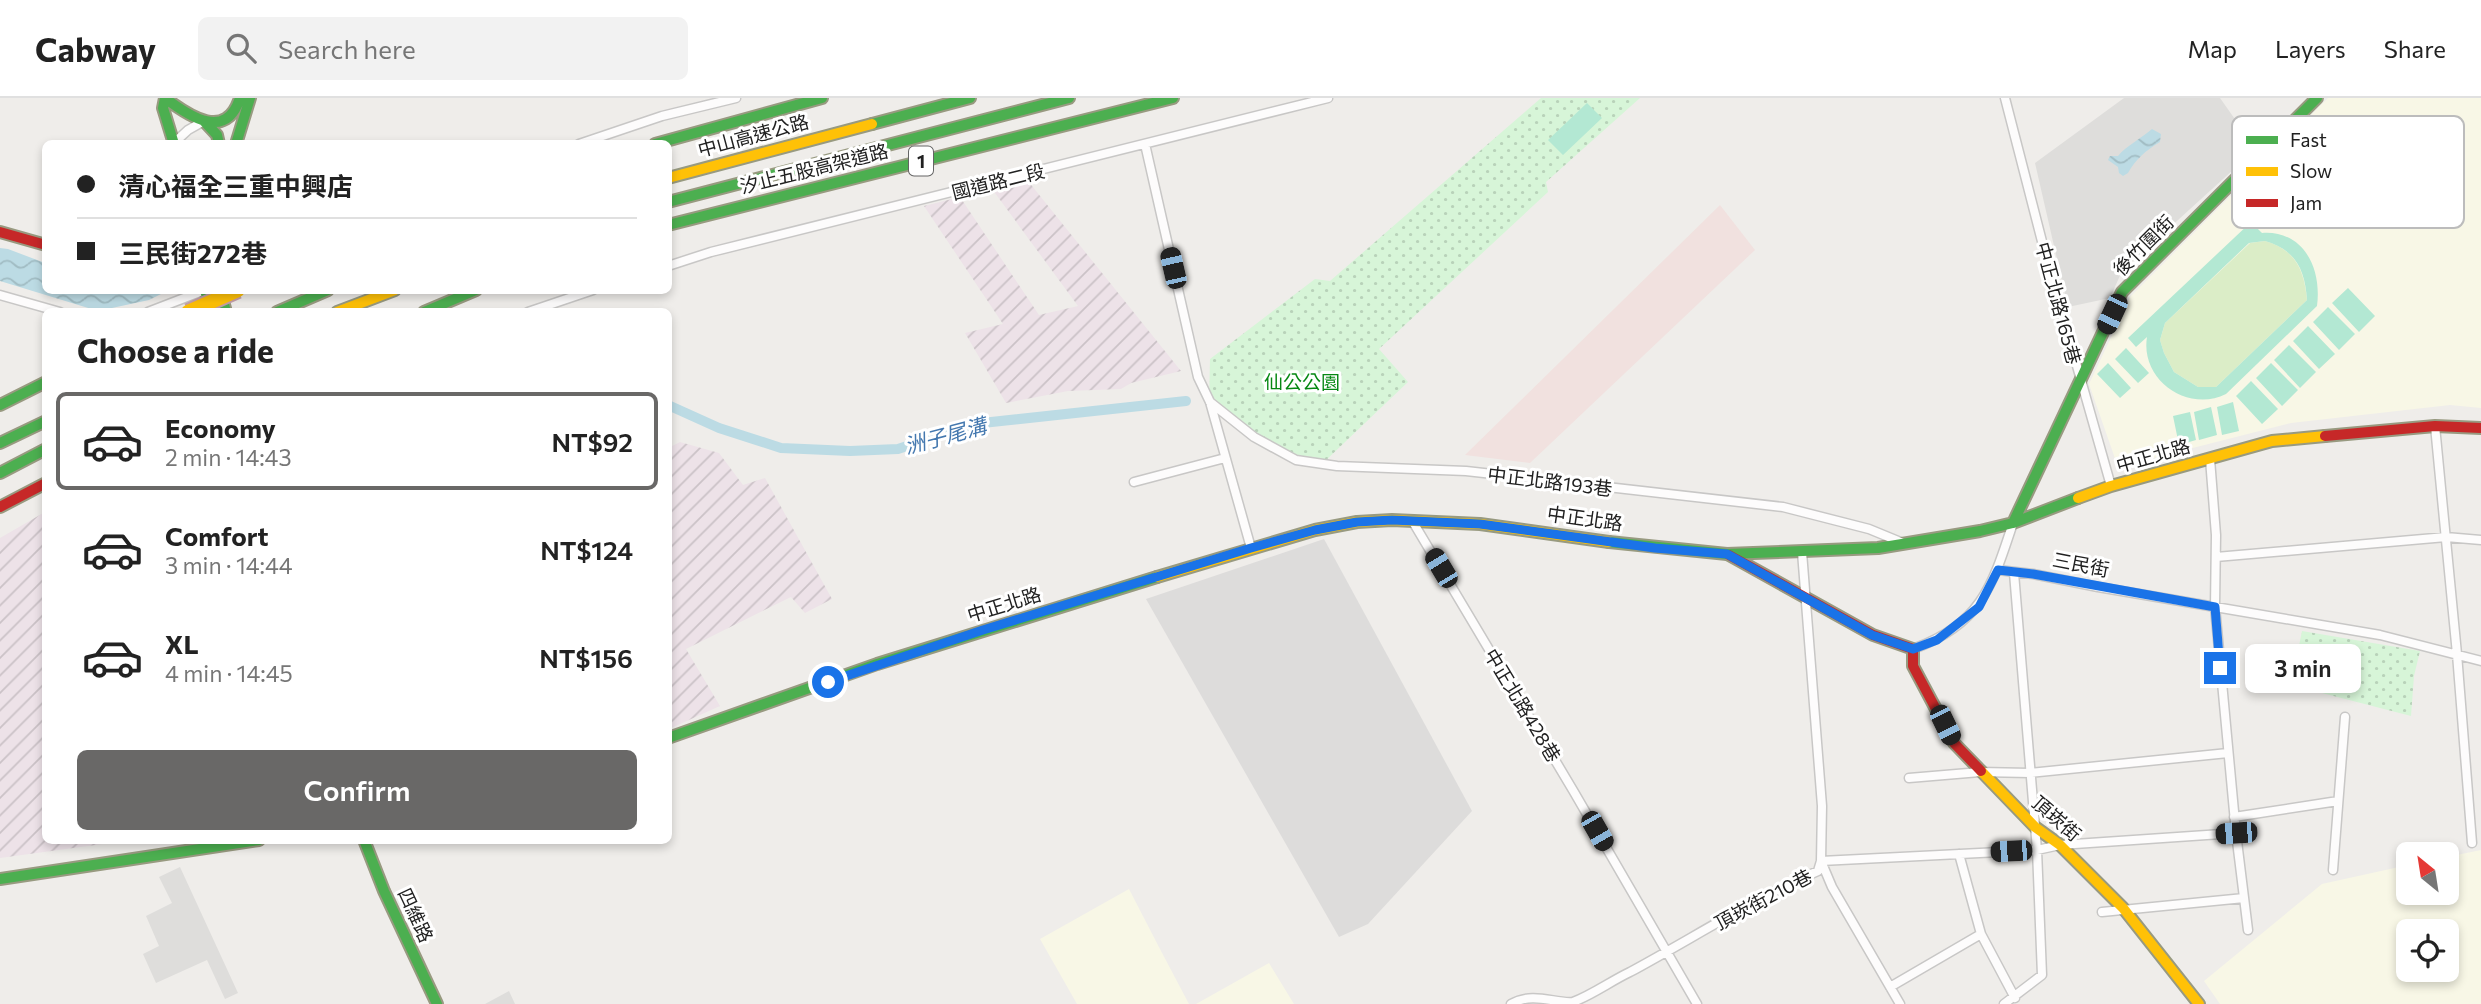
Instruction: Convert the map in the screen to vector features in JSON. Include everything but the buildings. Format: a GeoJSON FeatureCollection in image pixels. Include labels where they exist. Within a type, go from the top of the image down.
{"type":"FeatureCollection","features":[{"type":"Feature","properties":{"kind":"main road"},"geometry":{"type":"LineString","coordinates":[[173,140],[163,108],[165,98],[186,114],[204,121],[222,121],[234,113],[240,98]]}},
{"type":"Feature","properties":{"kind":"main road"},"geometry":{"type":"LineString","coordinates":[[237,140],[250,98]]}},
{"type":"Feature","properties":{"kind":"main road"},"geometry":{"type":"LineString","coordinates":[[668,140],[822,98]]}},
{"type":"Feature","properties":{"kind":"main road","name":"中山高速公路"},"geometry":{"type":"LineString","coordinates":[[672,177],[970,98]]}},
{"type":"Feature","properties":{"kind":"main road","name":"1"},"geometry":{"type":"LineString","coordinates":[[672,201],[1069,98]]}},
{"type":"Feature","properties":{"kind":"main road","name":"汐止五股高架道路"},"geometry":{"type":"LineString","coordinates":[[672,224],[1173,98]]}},
{"type":"Feature","properties":{"kind":"main road","name":"後竹圍街"},"geometry":{"type":"LineString","coordinates":[[2299,116],[2317,98]]}},
{"type":"Feature","properties":{"kind":"main road"},"geometry":{"type":"LineString","coordinates":[[204,121],[218,140]]}},
{"type":"Feature","properties":{"kind":"main road","name":"後竹圍街"},"geometry":{"type":"LineString","coordinates":[[2013,523],[2122,292],[2232,183]]}},
{"type":"Feature","properties":{"kind":"main road"},"geometry":{"type":"LineString","coordinates":[[0,232],[42,243]]}},
{"type":"Feature","properties":{"kind":"main road"},"geometry":{"type":"LineString","coordinates":[[197,308],[229,294]]}},
{"type":"Feature","properties":{"kind":"main road"},"geometry":{"type":"LineString","coordinates":[[286,308],[319,294]]}},
{"type":"Feature","properties":{"kind":"main road"},"geometry":{"type":"LineString","coordinates":[[348,308],[384,294]]}},
{"type":"Feature","properties":{"kind":"main road"},"geometry":{"type":"LineString","coordinates":[[433,308],[467,294]]}},
{"type":"Feature","properties":{"kind":"main road"},"geometry":{"type":"LineString","coordinates":[[0,405],[42,384]]}},
{"type":"Feature","properties":{"kind":"main road"},"geometry":{"type":"LineString","coordinates":[[0,443],[42,423]]}},
{"type":"Feature","properties":{"kind":"main road","name":"中正北路"},"geometry":{"type":"LineString","coordinates":[[672,737],[937,645],[1251,548],[1315,530],[1357,522],[1392,520],[1480,524],[1655,548],[1727,554],[1878,548],[2013,523],[2111,486],[2272,441],[2435,426],[2481,428]]}},
{"type":"Feature","properties":{"kind":"main road"},"geometry":{"type":"LineString","coordinates":[[0,472],[42,451]]}},
{"type":"Feature","properties":{"kind":"main road"},"geometry":{"type":"LineString","coordinates":[[0,507],[42,485]]}},
{"type":"Feature","properties":{"kind":"main road"},"geometry":{"type":"LineString","coordinates":[[1727,554],[1872,635],[1913,649]]}},
{"type":"Feature","properties":{"kind":"main road","name":"頂崁街"},"geometry":{"type":"LineString","coordinates":[[1913,649],[1913,666],[1954,743],[2035,827],[2060,845],[2123,909],[2199,1004]]}},
{"type":"Feature","properties":{"kind":"main road"},"geometry":{"type":"LineString","coordinates":[[0,879],[233,844]]}},
{"type":"Feature","properties":{"kind":"main road","name":"四維路"},"geometry":{"type":"LineString","coordinates":[[366,844],[384,891],[437,1004]]}},
{"type":"Feature","properties":{"kind":"street"},"geometry":{"type":"LineString","coordinates":[[591,140],[662,116],[736,98]]}},
{"type":"Feature","properties":{"kind":"street","name":"國道路二段"},"geometry":{"type":"LineString","coordinates":[[672,265],[711,252],[1328,98]]}},
{"type":"Feature","properties":{"kind":"street","name":"中正北路165巷"},"geometry":{"type":"LineString","coordinates":[[2005,98],[2111,486]]}},
{"type":"Feature","properties":{"kind":"street"},"geometry":{"type":"LineString","coordinates":[[177,140],[204,121]]}},
{"type":"Feature","properties":{"kind":"street"},"geometry":{"type":"LineString","coordinates":[[1145,144],[1196,367],[1210,402],[1251,548]]}},
{"type":"Feature","properties":{"kind":"street"},"geometry":{"type":"LineString","coordinates":[[158,308],[195,294]]}},
{"type":"Feature","properties":{"kind":"street"},"geometry":{"type":"LineString","coordinates":[[539,308],[581,294]]}},
{"type":"Feature","properties":{"kind":"street"},"geometry":{"type":"LineString","coordinates":[[0,295],[47,308]]}},
{"type":"Feature","properties":{"kind":"street","name":"中正北路193巷"},"geometry":{"type":"LineString","coordinates":[[1210,402],[1254,437],[1296,460],[1337,466],[1466,471],[1783,508],[1869,529],[1903,543]]}},
{"type":"Feature","properties":{"kind":"street"},"geometry":{"type":"LineString","coordinates":[[2435,426],[2472,843]]}},
{"type":"Feature","properties":{"kind":"street"},"geometry":{"type":"LineString","coordinates":[[1134,482],[1225,458]]}},
{"type":"Feature","properties":{"kind":"street"},"geometry":{"type":"LineString","coordinates":[[2210,459],[2216,557],[2215,607],[2231,793],[2248,930]]}},
{"type":"Feature","properties":{"kind":"street","name":"中正北路428巷"},"geometry":{"type":"LineString","coordinates":[[1413,522],[1697,1004]]}},
{"type":"Feature","properties":{"kind":"street","name":"後竹圍街"},"geometry":{"type":"LineString","coordinates":[[1998,570],[2013,523]]}},
{"type":"Feature","properties":{"kind":"street"},"geometry":{"type":"LineString","coordinates":[[2216,557],[2446,537],[2481,540]]}},
{"type":"Feature","properties":{"kind":"street"},"geometry":{"type":"LineString","coordinates":[[1802,552],[1822,806],[1821,861],[1832,887],[1900,1004]]}},
{"type":"Feature","properties":{"kind":"street"},"geometry":{"type":"LineString","coordinates":[[1913,649],[1937,640],[1979,607],[1998,570]]}},
{"type":"Feature","properties":{"kind":"street","name":"三民街"},"geometry":{"type":"LineString","coordinates":[[1998,570],[2380,635],[2481,661]]}},
{"type":"Feature","properties":{"kind":"street"},"geometry":{"type":"LineString","coordinates":[[2004,1004],[2042,975],[2037,850],[2014,573]]}},
{"type":"Feature","properties":{"kind":"street"},"geometry":{"type":"LineString","coordinates":[[2333,870],[2345,717]]}},
{"type":"Feature","properties":{"kind":"street"},"geometry":{"type":"LineString","coordinates":[[1909,778],[1980,772],[2030,773],[2228,753]]}},
{"type":"Feature","properties":{"kind":"street"},"geometry":{"type":"LineString","coordinates":[[2234,817],[2338,801]]}},
{"type":"Feature","properties":{"kind":"street","name":"頂崁街210巷"},"geometry":{"type":"LineString","coordinates":[[1511,1004],[1519,999],[1536,998],[1570,1003],[1818,871],[1821,861],[2037,850],[2060,845],[2236,833]]}},
{"type":"Feature","properties":{"kind":"street"},"geometry":{"type":"LineString","coordinates":[[1959,854],[1981,934],[2015,998]]}},
{"type":"Feature","properties":{"kind":"street"},"geometry":{"type":"LineString","coordinates":[[2102,912],[2244,898]]}},
{"type":"Feature","properties":{"kind":"street"},"geometry":{"type":"LineString","coordinates":[[1890,986],[1981,934]]}},
{"type":"Feature","properties":{"kind":"shaded area"},"geometry":{"type":"Polygon","coordinates":[[[2124,98],[2220,98],[2233,116],[2232,171],[2122,271],[2110,298],[2068,307],[2035,163],[2124,98]]]}},
{"type":"Feature","properties":{"kind":"shaded area"},"geometry":{"type":"Polygon","coordinates":[[[2328,98],[2481,98],[2481,408],[2450,405],[2291,423],[2118,467],[2089,384],[2130,297],[2232,194],[2232,228],[2464,228],[2464,116],[2310,116],[2328,98]]]}},
{"type":"Feature","properties":{"kind":"shaded area"},"geometry":{"type":"Polygon","coordinates":[[[1028,181],[1181,371],[1131,383],[1121,389],[1068,391],[1006,403],[965,333],[1003,324],[924,206],[960,197],[1039,315],[1078,306],[992,189],[1028,181]]]}},
{"type":"Feature","properties":{"kind":"shaded area"},"geometry":{"type":"Polygon","coordinates":[[[1720,205],[1755,250],[1530,463],[1465,455],[1720,205]]]}},
{"type":"Feature","properties":{"kind":"shaded area"},"geometry":{"type":"Polygon","coordinates":[[[680,442],[719,453],[743,485],[765,478],[832,599],[805,613],[791,597],[686,649],[720,706],[672,728],[672,446],[680,442]]]}},
{"type":"Feature","properties":{"kind":"shaded area"},"geometry":{"type":"Polygon","coordinates":[[[42,514],[42,844],[103,844],[0,858],[0,538],[42,514]]]}},
{"type":"Feature","properties":{"kind":"shaded area"},"geometry":{"type":"Polygon","coordinates":[[[1324,539],[1472,811],[1368,924],[1339,937],[1146,599],[1324,539]]]}},
{"type":"Feature","properties":{"kind":"shaded area"},"geometry":{"type":"Polygon","coordinates":[[[2481,850],[2481,1004],[2220,1004],[2204,981],[2322,884],[2396,868],[2396,905],[2459,905],[2459,855],[2481,850]]]}},
{"type":"Feature","properties":{"kind":"shaded area"},"geometry":{"type":"Polygon","coordinates":[[[180,867],[238,993],[225,999],[207,960],[156,983],[143,954],[159,946],[146,916],[172,903],[159,877],[180,867]]]}},
{"type":"Feature","properties":{"kind":"shaded area"},"geometry":{"type":"Polygon","coordinates":[[[1129,889],[1189,1004],[1077,1004],[1040,939],[1129,889]]]}},
{"type":"Feature","properties":{"kind":"shaded area"},"geometry":{"type":"Polygon","coordinates":[[[1269,963],[1294,1004],[1196,1004],[1269,963]]]}},
{"type":"Feature","properties":{"kind":"shaded area"},"geometry":{"type":"Polygon","coordinates":[[[509,991],[515,1004],[485,1004],[509,991]]]}},
{"type":"Feature","properties":{"kind":"green space","name":"仙公公園"},"geometry":{"type":"Polygon","coordinates":[[[1541,98],[1640,98],[1546,182],[1548,192],[1379,349],[1408,382],[1322,464],[1266,448],[1209,405],[1210,359],[1315,279],[1330,281],[1541,98]]]}},
{"type":"Feature","properties":{"kind":"green space"},"geometry":{"type":"Polygon","coordinates":[[[1587,103],[1602,118],[1563,155],[1548,140],[1587,103]]]}},
{"type":"Feature","properties":{"kind":"green space"},"geometry":{"type":"Polygon","coordinates":[[[2245,228],[2257,228],[2262,233],[2289,238],[2307,254],[2313,266],[2318,292],[2317,306],[2226,394],[2211,399],[2182,396],[2159,379],[2151,367],[2147,353],[2147,337],[2136,347],[2128,338],[2245,228]],[[2265,241],[2249,243],[2165,323],[2160,340],[2174,372],[2198,387],[2216,387],[2307,300],[2301,271],[2284,250],[2265,241]]]}},
{"type":"Feature","properties":{"kind":"green space"},"geometry":{"type":"Polygon","coordinates":[[[2265,241],[2284,250],[2296,263],[2304,279],[2307,300],[2216,387],[2198,387],[2174,372],[2164,353],[2160,340],[2165,323],[2250,243],[2265,241]]]}},
{"type":"Feature","properties":{"kind":"green space"},"geometry":{"type":"Polygon","coordinates":[[[2348,288],[2375,316],[2359,332],[2332,303],[2348,288]]]}},
{"type":"Feature","properties":{"kind":"green space"},"geometry":{"type":"Polygon","coordinates":[[[2328,307],[2355,334],[2339,350],[2313,322],[2328,307]]]}},
{"type":"Feature","properties":{"kind":"green space"},"geometry":{"type":"Polygon","coordinates":[[[2308,326],[2335,354],[2319,369],[2293,341],[2308,326]]]}},
{"type":"Feature","properties":{"kind":"green space"},"geometry":{"type":"Polygon","coordinates":[[[2289,345],[2316,372],[2300,388],[2274,360],[2289,345]]]}},
{"type":"Feature","properties":{"kind":"green space"},"geometry":{"type":"Polygon","coordinates":[[[2126,348],[2149,373],[2138,383],[2115,359],[2126,348]]]}},
{"type":"Feature","properties":{"kind":"green space"},"geometry":{"type":"Polygon","coordinates":[[[2108,363],[2131,388],[2120,398],[2097,374],[2108,363]]]}},
{"type":"Feature","properties":{"kind":"green space"},"geometry":{"type":"Polygon","coordinates":[[[2271,363],[2298,390],[2282,406],[2256,378],[2271,363]]]}},
{"type":"Feature","properties":{"kind":"green space"},"geometry":{"type":"Polygon","coordinates":[[[2251,381],[2278,409],[2262,424],[2236,396],[2251,381]]]}},
{"type":"Feature","properties":{"kind":"green space"},"geometry":{"type":"Polygon","coordinates":[[[2233,402],[2239,431],[2222,435],[2217,407],[2233,402]]]}},
{"type":"Feature","properties":{"kind":"green space"},"geometry":{"type":"Polygon","coordinates":[[[2211,407],[2217,435],[2199,440],[2194,412],[2211,407]]]}},
{"type":"Feature","properties":{"kind":"green space"},"geometry":{"type":"Polygon","coordinates":[[[2190,412],[2196,440],[2179,445],[2173,416],[2190,412]]]}},
{"type":"Feature","properties":{"kind":"green space"},"geometry":{"type":"Polygon","coordinates":[[[2302,631],[2420,651],[2414,676],[2411,716],[2291,685],[2302,631]]]}},
{"type":"Feature","properties":{"kind":"water"},"geometry":{"type":"Polygon","coordinates":[[[2152,129],[2161,134],[2160,142],[2141,156],[2123,176],[2118,167],[2108,160],[2110,156],[2118,156],[2152,129]]]}},
{"type":"Feature","properties":{"kind":"water"},"geometry":{"type":"Polygon","coordinates":[[[0,248],[42,262],[42,294],[0,281],[0,248]]]}},
{"type":"Feature","properties":{"kind":"water"},"geometry":{"type":"Polygon","coordinates":[[[42,294],[161,294],[149,300],[112,308],[88,308],[42,294]]]}},
{"type":"Feature","properties":{"kind":"waterway","name":"洲子尾溝"},"geometry":{"type":"LineString","coordinates":[[672,407],[719,428],[781,448],[850,451],[898,449],[973,424],[1186,401]]}},
{"type":"Feature","properties":{"kind":"traffic: fast"},"geometry":{"type":"LineString","coordinates":[[165,98],[196,118],[217,122],[226,119],[234,111],[240,98]]}},
{"type":"Feature","properties":{"kind":"traffic: fast"},"geometry":{"type":"LineString","coordinates":[[165,98],[163,108],[173,140]]}},
{"type":"Feature","properties":{"kind":"traffic: fast"},"geometry":{"type":"LineString","coordinates":[[237,140],[250,98]]}},
{"type":"Feature","properties":{"kind":"traffic: fast"},"geometry":{"type":"LineString","coordinates":[[670,140],[822,98]]}},
{"type":"Feature","properties":{"kind":"traffic: fast"},"geometry":{"type":"LineString","coordinates":[[872,124],[970,98]]}},
{"type":"Feature","properties":{"kind":"traffic: fast"},"geometry":{"type":"LineString","coordinates":[[672,201],[1069,98]]}},
{"type":"Feature","properties":{"kind":"traffic: fast"},"geometry":{"type":"LineString","coordinates":[[672,224],[1173,98]]}},
{"type":"Feature","properties":{"kind":"traffic: fast"},"geometry":{"type":"LineString","coordinates":[[2299,116],[2317,98]]}},
{"type":"Feature","properties":{"kind":"traffic: fast"},"geometry":{"type":"LineString","coordinates":[[204,121],[218,140]]}},
{"type":"Feature","properties":{"kind":"traffic: fast"},"geometry":{"type":"LineString","coordinates":[[2013,523],[2122,292],[2232,183]]}},
{"type":"Feature","properties":{"kind":"traffic: fast"},"geometry":{"type":"LineString","coordinates":[[206,294],[210,308]]}},
{"type":"Feature","properties":{"kind":"traffic: fast"},"geometry":{"type":"LineString","coordinates":[[221,294],[225,308]]}},
{"type":"Feature","properties":{"kind":"traffic: fast"},"geometry":{"type":"LineString","coordinates":[[286,308],[319,294]]}},
{"type":"Feature","properties":{"kind":"traffic: fast"},"geometry":{"type":"LineString","coordinates":[[433,308],[467,294]]}},
{"type":"Feature","properties":{"kind":"traffic: fast"},"geometry":{"type":"LineString","coordinates":[[0,405],[42,384]]}},
{"type":"Feature","properties":{"kind":"traffic: fast"},"geometry":{"type":"LineString","coordinates":[[0,443],[42,423]]}},
{"type":"Feature","properties":{"kind":"traffic: fast"},"geometry":{"type":"LineString","coordinates":[[0,473],[42,451]]}},
{"type":"Feature","properties":{"kind":"traffic: fast"},"geometry":{"type":"LineString","coordinates":[[1609,542],[1727,554],[1878,548],[2013,523],[2078,498]]}},
{"type":"Feature","properties":{"kind":"traffic: fast"},"geometry":{"type":"LineString","coordinates":[[672,737],[877,664],[1157,577]]}},
{"type":"Feature","properties":{"kind":"traffic: fast"},"geometry":{"type":"LineString","coordinates":[[0,879],[232,844]]}},
{"type":"Feature","properties":{"kind":"traffic: fast"},"geometry":{"type":"LineString","coordinates":[[366,844],[384,891],[437,1004]]}},
{"type":"Feature","properties":{"kind":"traffic: slow"},"geometry":{"type":"LineString","coordinates":[[672,177],[872,124]]}},
{"type":"Feature","properties":{"kind":"traffic: slow"},"geometry":{"type":"LineString","coordinates":[[197,308],[229,294]]}},
{"type":"Feature","properties":{"kind":"traffic: slow"},"geometry":{"type":"LineString","coordinates":[[348,308],[384,294]]}},
{"type":"Feature","properties":{"kind":"traffic: slow"},"geometry":{"type":"LineString","coordinates":[[2078,498],[2111,486],[2272,441],[2325,436]]}},
{"type":"Feature","properties":{"kind":"traffic: slow"},"geometry":{"type":"LineString","coordinates":[[1157,577],[1315,530],[1357,522],[1392,520],[1480,524],[1609,542]]}},
{"type":"Feature","properties":{"kind":"traffic: slow"},"geometry":{"type":"LineString","coordinates":[[1981,771],[2035,827],[2060,845],[2123,908],[2199,1004]]}},
{"type":"Feature","properties":{"kind":"traffic: jam"},"geometry":{"type":"LineString","coordinates":[[0,232],[42,244]]}},
{"type":"Feature","properties":{"kind":"traffic: jam"},"geometry":{"type":"LineString","coordinates":[[2325,436],[2435,426],[2481,428]]}},
{"type":"Feature","properties":{"kind":"traffic: jam"},"geometry":{"type":"LineString","coordinates":[[0,507],[42,485]]}},
{"type":"Feature","properties":{"kind":"traffic: jam"},"geometry":{"type":"LineString","coordinates":[[1729,555],[1873,635],[1913,649],[1913,666],[1954,743],[1981,771]]}},
{"type":"Feature","properties":{"kind":"route"},"geometry":{"type":"LineString","coordinates":[[828,682],[983,630],[1251,548],[1315,530],[1357,522],[1392,520],[1480,524],[1655,548],[1727,554],[1872,635],[1913,649],[1937,640],[1979,607],[1998,570],[2033,574],[2215,607],[2220,668]]}}]}
